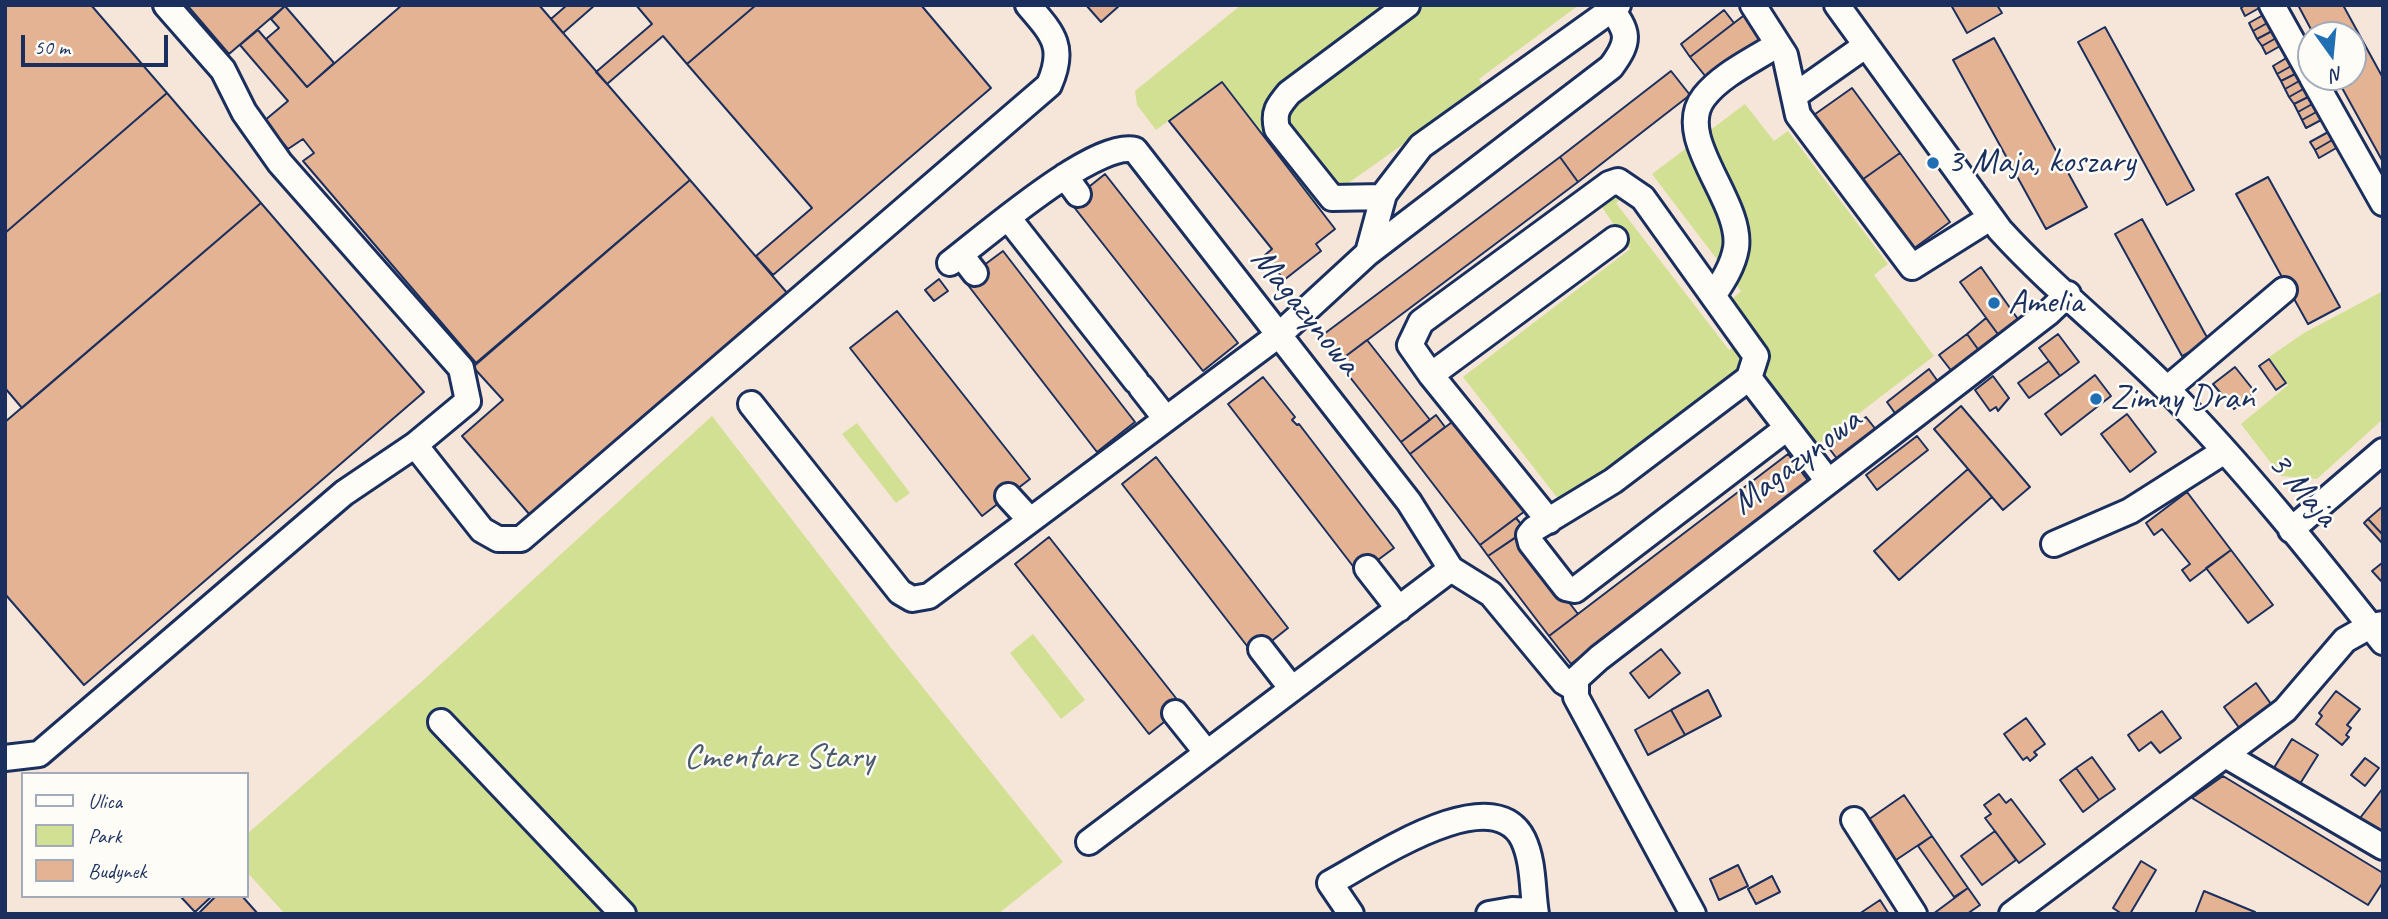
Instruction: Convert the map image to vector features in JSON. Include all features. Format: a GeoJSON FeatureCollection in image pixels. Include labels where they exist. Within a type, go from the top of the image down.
{"type":"FeatureCollection","features":[{"type":"Feature","properties":{"kind":"street"},"geometry":{"type":"LineString","coordinates":[[5,758],[39,754],[344,493],[415,445],[468,401],[461,368],[280,163],[244,112],[223,70],[166,5]]}},
{"type":"Feature","properties":{"kind":"street"},"geometry":{"type":"LineString","coordinates":[[415,445],[482,530],[498,539],[521,539],[1049,85],[1058,65],[1058,48],[1049,29],[1028,5]]}},
{"type":"Feature","properties":{"kind":"street"},"geometry":{"type":"LineString","coordinates":[[1383,197],[1332,198],[1277,129],[1274,117],[1277,107],[1289,93],[1407,5]]}},
{"type":"Feature","properties":{"kind":"street"},"geometry":{"type":"LineString","coordinates":[[1753,5],[1785,55],[1798,114],[1912,267],[1990,218]]}},
{"type":"Feature","properties":{"kind":"street","name":"3 Maja"},"geometry":{"type":"LineString","coordinates":[[1837,5],[1990,218],[2029,261],[2068,294],[2167,389],[2379,631]]}},
{"type":"Feature","properties":{"kind":"street"},"geometry":{"type":"LineString","coordinates":[[2272,5],[2297,51]]}},
{"type":"Feature","properties":{"kind":"street"},"geometry":{"type":"LineString","coordinates":[[751,404],[906,597],[929,596],[1280,334],[1368,253],[1611,67],[1625,48],[1625,32],[1613,7],[1421,146],[1383,197],[1368,253]]}},
{"type":"Feature","properties":{"kind":"street"},"geometry":{"type":"LineString","coordinates":[[1713,296],[1729,270],[1736,246],[1733,219],[1702,150],[1696,121],[1703,98],[1728,77],[1778,44]]}},
{"type":"Feature","properties":{"kind":"street"},"geometry":{"type":"LineString","coordinates":[[1794,96],[1865,46]]}},
{"type":"Feature","properties":{"kind":"street"},"geometry":{"type":"LineString","coordinates":[[2320,91],[2383,203]]}},
{"type":"Feature","properties":{"kind":"street","name":"Magazynowa"},"geometry":{"type":"LineString","coordinates":[[1009,219],[1071,185],[1116,150],[1128,148],[1139,154],[1187,220],[1280,334],[1409,502],[1451,569],[1491,594],[1564,682],[1574,688]]}},
{"type":"Feature","properties":{"kind":"street"},"geometry":{"type":"LineString","coordinates":[[1549,522],[1410,345],[1412,334],[1421,322],[1609,184],[1618,181],[1643,198],[1756,356],[1749,378],[1613,481],[1549,522],[1534,529],[1529,535],[1531,543],[1566,588],[1575,590],[1787,428]]}},
{"type":"Feature","properties":{"kind":"street"},"geometry":{"type":"LineString","coordinates":[[962,264],[1009,219],[1166,419]]}},
{"type":"Feature","properties":{"kind":"street"},"geometry":{"type":"LineString","coordinates":[[1431,375],[1615,239]]}},
{"type":"Feature","properties":{"kind":"street"},"geometry":{"type":"LineString","coordinates":[[2167,389],[2284,290]]}},
{"type":"Feature","properties":{"kind":"street","name":"Magazynowa"},"geometry":{"type":"LineString","coordinates":[[1693,914],[1577,700],[1574,688],[1582,672],[2048,313],[2068,294]]}},
{"type":"Feature","properties":{"kind":"street"},"geometry":{"type":"LineString","coordinates":[[1749,378],[1828,481]]}},
{"type":"Feature","properties":{"kind":"street"},"geometry":{"type":"LineString","coordinates":[[2291,530],[2383,451]]}},
{"type":"Feature","properties":{"kind":"street"},"geometry":{"type":"LineString","coordinates":[[2054,544],[2130,511],[2223,452]]}},
{"type":"Feature","properties":{"kind":"street"},"geometry":{"type":"LineString","coordinates":[[1008,496],[1030,520]]}},
{"type":"Feature","properties":{"kind":"street"},"geometry":{"type":"LineString","coordinates":[[1367,568],[1399,609]]}},
{"type":"Feature","properties":{"kind":"street"},"geometry":{"type":"LineString","coordinates":[[1089,842],[1451,569]]}},
{"type":"Feature","properties":{"kind":"street"},"geometry":{"type":"LineString","coordinates":[[2012,914],[2285,710],[2345,640],[2379,631]]}},
{"type":"Feature","properties":{"kind":"street"},"geometry":{"type":"LineString","coordinates":[[1261,649],[1292,689]]}},
{"type":"Feature","properties":{"kind":"street"},"geometry":{"type":"LineString","coordinates":[[1175,713],[1207,753]]}},
{"type":"Feature","properties":{"kind":"street"},"geometry":{"type":"LineString","coordinates":[[441,722],[623,914]]}},
{"type":"Feature","properties":{"kind":"street"},"geometry":{"type":"LineString","coordinates":[[2227,755],[2383,847]]}},
{"type":"Feature","properties":{"kind":"street"},"geometry":{"type":"LineString","coordinates":[[1351,914],[1330,883],[1405,842],[1475,815],[1501,819],[1514,826],[1523,839],[1531,864],[1535,913],[1512,910],[1489,914]]}},
{"type":"Feature","properties":{"kind":"street"},"geometry":{"type":"LineString","coordinates":[[1854,820],[1914,914]]}},
{"type":"Feature","properties":{"kind":"green space"},"geometry":{"type":"Polygon","coordinates":[[[1241,5],[1579,5],[1479,79],[1484,87],[1316,206],[1222,82],[1156,130],[1137,105],[1135,91],[1241,5]]]}},
{"type":"Feature","properties":{"kind":"green space"},"geometry":{"type":"Polygon","coordinates":[[[1745,104],[1774,141],[1788,131],[1888,264],[1874,275],[1934,356],[1815,447],[1762,380],[1729,302],[1741,291],[1652,174],[1745,104]]]}},
{"type":"Feature","properties":{"kind":"green space"},"geometry":{"type":"Polygon","coordinates":[[[1611,190],[1627,194],[1616,203],[1729,350],[1739,343],[1745,357],[1737,375],[1563,505],[1463,377],[1630,249],[1602,207],[1603,197],[1611,190]]]}},
{"type":"Feature","properties":{"kind":"green space"},"geometry":{"type":"Polygon","coordinates":[[[2383,291],[2383,419],[2317,479],[2281,476],[2241,424],[2288,385],[2269,357],[2304,333],[2383,291]]]}},
{"type":"Feature","properties":{"kind":"green space","name":"Cmentarz Stary"},"geometry":{"type":"Polygon","coordinates":[[[712,416],[888,644],[1063,862],[998,914],[285,914],[248,873],[248,833],[418,685],[712,416]]]}},
{"type":"Feature","properties":{"kind":"green space"},"geometry":{"type":"Polygon","coordinates":[[[857,423],[910,493],[896,503],[842,434],[857,423]]]}},
{"type":"Feature","properties":{"kind":"green space"},"geometry":{"type":"Polygon","coordinates":[[[1033,634],[1085,700],[1061,719],[1010,653],[1033,634]]]}},
{"type":"Feature","properties":{"kind":"building"},"geometry":{"type":"Polygon","coordinates":[[[5,5],[91,5],[167,93],[5,233],[5,5]]]}},
{"type":"Feature","properties":{"kind":"building"},"geometry":{"type":"Polygon","coordinates":[[[187,5],[286,5],[229,54],[187,5]]]}},
{"type":"Feature","properties":{"kind":"building"},"geometry":{"type":"Polygon","coordinates":[[[402,5],[539,5],[690,180],[476,363],[303,161],[314,153],[303,139],[288,149],[264,121],[288,101],[240,45],[258,30],[307,87],[402,5]]]}},
{"type":"Feature","properties":{"kind":"building"},"geometry":{"type":"Polygon","coordinates":[[[567,5],[595,5],[563,33],[551,19],[567,5]]]}},
{"type":"Feature","properties":{"kind":"building"},"geometry":{"type":"Polygon","coordinates":[[[636,5],[756,5],[687,64],[663,36],[607,84],[596,72],[652,24],[636,5]]]}},
{"type":"Feature","properties":{"kind":"building"},"geometry":{"type":"Polygon","coordinates":[[[756,5],[921,5],[991,88],[773,275],[756,256],[812,208],[687,64],[756,5]]]}},
{"type":"Feature","properties":{"kind":"building"},"geometry":{"type":"Polygon","coordinates":[[[1086,5],[1120,5],[1101,22],[1086,5]]]}},
{"type":"Feature","properties":{"kind":"building"},"geometry":{"type":"Polygon","coordinates":[[[1951,5],[1997,5],[2002,13],[1967,33],[1951,5]]]}},
{"type":"Feature","properties":{"kind":"building"},"geometry":{"type":"Polygon","coordinates":[[[2245,5],[2261,7],[2245,16],[2241,8],[2245,5]]]}},
{"type":"Feature","properties":{"kind":"building"},"geometry":{"type":"Polygon","coordinates":[[[2298,5],[2343,5],[2352,21],[2307,21],[2298,5]]]}},
{"type":"Feature","properties":{"kind":"building"},"geometry":{"type":"Polygon","coordinates":[[[285,6],[334,63],[307,87],[266,39],[279,28],[271,19],[285,6]]]}},
{"type":"Feature","properties":{"kind":"building"},"geometry":{"type":"Polygon","coordinates":[[[1724,10],[1734,23],[1690,57],[1681,44],[1724,10]]]}},
{"type":"Feature","properties":{"kind":"building"},"geometry":{"type":"Polygon","coordinates":[[[1747,13],[1766,39],[1710,82],[1690,57],[1747,13]]]}},
{"type":"Feature","properties":{"kind":"building"},"geometry":{"type":"Polygon","coordinates":[[[2265,14],[2269,22],[2253,31],[2249,23],[2265,14]]]}},
{"type":"Feature","properties":{"kind":"building"},"geometry":{"type":"Polygon","coordinates":[[[2269,22],[2274,30],[2257,39],[2253,31],[2269,22]]]}},
{"type":"Feature","properties":{"kind":"building"},"geometry":{"type":"Polygon","coordinates":[[[2105,27],[2194,190],[2167,205],[2078,42],[2105,27]]]}},
{"type":"Feature","properties":{"kind":"building"},"geometry":{"type":"Polygon","coordinates":[[[2274,30],[2278,37],[2262,46],[2257,39],[2274,30]]]}},
{"type":"Feature","properties":{"kind":"building"},"geometry":{"type":"Polygon","coordinates":[[[2278,37],[2282,45],[2266,54],[2262,46],[2278,37]]]}},
{"type":"Feature","properties":{"kind":"building"},"geometry":{"type":"Polygon","coordinates":[[[1994,38],[2087,207],[2046,229],[1953,60],[1994,38]]]}},
{"type":"Feature","properties":{"kind":"building"},"geometry":{"type":"Polygon","coordinates":[[[2367,49],[2383,78],[2383,162],[2344,91],[2367,91],[2367,49]]]}},
{"type":"Feature","properties":{"kind":"building"},"geometry":{"type":"Polygon","coordinates":[[[2288,57],[2293,65],[2277,74],[2273,66],[2288,57]]]}},
{"type":"Feature","properties":{"kind":"building"},"geometry":{"type":"Polygon","coordinates":[[[2293,65],[2297,73],[2281,81],[2277,74],[2293,65]]]}},
{"type":"Feature","properties":{"kind":"building"},"geometry":{"type":"Polygon","coordinates":[[[1671,71],[1690,95],[1578,182],[1560,157],[1671,71]]]}},
{"type":"Feature","properties":{"kind":"building"},"geometry":{"type":"Polygon","coordinates":[[[2297,73],[2297,82],[2285,89],[2281,81],[2297,73]]]}},
{"type":"Feature","properties":{"kind":"building"},"geometry":{"type":"Polygon","coordinates":[[[1222,82],[1335,229],[1316,244],[1321,251],[1284,280],[1265,255],[1272,249],[1169,121],[1222,82]]]}},
{"type":"Feature","properties":{"kind":"building"},"geometry":{"type":"Polygon","coordinates":[[[2297,82],[2297,91],[2300,91],[2289,97],[2285,89],[2297,82]]]}},
{"type":"Feature","properties":{"kind":"building"},"geometry":{"type":"Polygon","coordinates":[[[1852,88],[1900,153],[1859,182],[1811,117],[1852,88]]]}},
{"type":"Feature","properties":{"kind":"building"},"geometry":{"type":"Polygon","coordinates":[[[2300,91],[2307,91],[2310,96],[2294,104],[2289,97],[2300,91]]]}},
{"type":"Feature","properties":{"kind":"building"},"geometry":{"type":"Polygon","coordinates":[[[167,93],[261,203],[22,408],[5,388],[5,233],[167,93]]]}},
{"type":"Feature","properties":{"kind":"building"},"geometry":{"type":"Polygon","coordinates":[[[2310,96],[2314,103],[2298,112],[2294,104],[2310,96]]]}},
{"type":"Feature","properties":{"kind":"building"},"geometry":{"type":"Polygon","coordinates":[[[2314,103],[2318,111],[2302,120],[2298,112],[2314,103]]]}},
{"type":"Feature","properties":{"kind":"building"},"geometry":{"type":"Polygon","coordinates":[[[2318,111],[2323,119],[2306,128],[2302,120],[2318,111]]]}},
{"type":"Feature","properties":{"kind":"building"},"geometry":{"type":"Polygon","coordinates":[[[2330,131],[2334,139],[2315,150],[2310,142],[2330,131]]]}},
{"type":"Feature","properties":{"kind":"building"},"geometry":{"type":"Polygon","coordinates":[[[2334,139],[2338,147],[2319,158],[2315,150],[2334,139]]]}},
{"type":"Feature","properties":{"kind":"building"},"geometry":{"type":"Polygon","coordinates":[[[1900,153],[1950,222],[1909,252],[1859,182],[1900,153]]]}},
{"type":"Feature","properties":{"kind":"building"},"geometry":{"type":"Polygon","coordinates":[[[1560,157],[1578,182],[1338,362],[1320,337],[1560,157]]]}},
{"type":"Feature","properties":{"kind":"building"},"geometry":{"type":"Polygon","coordinates":[[[1105,174],[1238,343],[1203,371],[1070,202],[1105,174]]]}},
{"type":"Feature","properties":{"kind":"building"},"geometry":{"type":"Polygon","coordinates":[[[2268,177],[2340,307],[2308,324],[2236,194],[2268,177]]]}},
{"type":"Feature","properties":{"kind":"building"},"geometry":{"type":"Polygon","coordinates":[[[690,180],[788,294],[530,515],[462,436],[503,400],[473,367],[690,180]]]}},
{"type":"Feature","properties":{"kind":"building"},"geometry":{"type":"Polygon","coordinates":[[[261,203],[424,392],[84,685],[5,594],[5,422],[261,203]]]}},
{"type":"Feature","properties":{"kind":"building"},"geometry":{"type":"Polygon","coordinates":[[[2142,219],[2209,341],[2182,356],[2115,234],[2142,219]]]}},
{"type":"Feature","properties":{"kind":"building"},"geometry":{"type":"Polygon","coordinates":[[[1003,251],[1135,422],[1097,452],[964,280],[1003,251]]]}},
{"type":"Feature","properties":{"kind":"building"},"geometry":{"type":"Polygon","coordinates":[[[1981,267],[2020,322],[2000,337],[1960,282],[1981,267]]]}},
{"type":"Feature","properties":{"kind":"building"},"geometry":{"type":"Polygon","coordinates":[[[939,279],[948,291],[934,301],[925,290],[939,279]]]}},
{"type":"Feature","properties":{"kind":"building"},"geometry":{"type":"Polygon","coordinates":[[[897,311],[1030,479],[982,516],[850,348],[897,311]]]}},
{"type":"Feature","properties":{"kind":"building"},"geometry":{"type":"Polygon","coordinates":[[[1986,318],[2000,337],[1980,352],[1967,334],[1986,318]]]}},
{"type":"Feature","properties":{"kind":"building"},"geometry":{"type":"Polygon","coordinates":[[[1967,334],[1980,352],[1953,373],[1939,355],[1967,334]]]}},
{"type":"Feature","properties":{"kind":"building"},"geometry":{"type":"Polygon","coordinates":[[[2058,334],[2079,362],[2060,376],[2039,348],[2058,334]]]}},
{"type":"Feature","properties":{"kind":"building"},"geometry":{"type":"Polygon","coordinates":[[[1367,340],[1430,420],[1401,442],[1338,362],[1367,340]]]}},
{"type":"Feature","properties":{"kind":"building"},"geometry":{"type":"Polygon","coordinates":[[[2269,359],[2286,383],[2276,390],[2259,366],[2269,359]]]}},
{"type":"Feature","properties":{"kind":"building"},"geometry":{"type":"Polygon","coordinates":[[[2049,361],[2060,376],[2029,398],[2018,383],[2049,361]]]}},
{"type":"Feature","properties":{"kind":"building"},"geometry":{"type":"Polygon","coordinates":[[[2235,367],[2255,392],[2234,409],[2213,384],[2235,367]]]}},
{"type":"Feature","properties":{"kind":"building"},"geometry":{"type":"Polygon","coordinates":[[[1929,369],[1939,383],[1897,416],[1887,402],[1929,369]]]}},
{"type":"Feature","properties":{"kind":"building"},"geometry":{"type":"Polygon","coordinates":[[[2095,375],[2111,396],[2061,435],[2045,414],[2095,375]]]}},
{"type":"Feature","properties":{"kind":"building"},"geometry":{"type":"Polygon","coordinates":[[[1993,376],[2009,398],[1998,411],[1996,407],[1990,411],[1975,390],[1993,376]]]}},
{"type":"Feature","properties":{"kind":"building"},"geometry":{"type":"Polygon","coordinates":[[[1263,377],[1295,417],[1292,420],[1299,424],[1394,548],[1359,574],[1228,404],[1263,377]]]}},
{"type":"Feature","properties":{"kind":"building"},"geometry":{"type":"Polygon","coordinates":[[[1961,406],[2030,487],[2003,510],[1934,429],[1961,406]]]}},
{"type":"Feature","properties":{"kind":"building"},"geometry":{"type":"Polygon","coordinates":[[[2127,414],[2156,452],[2130,472],[2101,434],[2127,414]]]}},
{"type":"Feature","properties":{"kind":"building"},"geometry":{"type":"Polygon","coordinates":[[[1436,415],[1445,427],[1410,454],[1401,442],[1436,415]]]}},
{"type":"Feature","properties":{"kind":"building"},"geometry":{"type":"Polygon","coordinates":[[[1866,417],[1877,431],[1838,460],[1828,447],[1866,417]]]}},
{"type":"Feature","properties":{"kind":"building"},"geometry":{"type":"Polygon","coordinates":[[[1456,419],[1525,511],[1480,545],[1410,454],[1456,419]]]}},
{"type":"Feature","properties":{"kind":"building"},"geometry":{"type":"Polygon","coordinates":[[[1917,436],[1928,450],[1877,490],[1866,475],[1917,436]]]}},
{"type":"Feature","properties":{"kind":"building"},"geometry":{"type":"Polygon","coordinates":[[[1788,454],[1809,482],[1571,664],[1549,636],[1788,454]]]}},
{"type":"Feature","properties":{"kind":"building"},"geometry":{"type":"Polygon","coordinates":[[[1156,457],[1288,628],[1254,655],[1122,484],[1156,457]]]}},
{"type":"Feature","properties":{"kind":"building"},"geometry":{"type":"Polygon","coordinates":[[[1968,469],[1992,497],[1899,580],[1874,551],[1968,469]]]}},
{"type":"Feature","properties":{"kind":"building"},"geometry":{"type":"Polygon","coordinates":[[[2187,492],[2231,550],[2190,581],[2182,570],[2190,564],[2162,529],[2154,535],[2146,523],[2187,492]]]}},
{"type":"Feature","properties":{"kind":"building"},"geometry":{"type":"Polygon","coordinates":[[[2383,506],[2383,535],[2368,519],[2383,506]]]}},
{"type":"Feature","properties":{"kind":"building"},"geometry":{"type":"Polygon","coordinates":[[[1516,518],[1526,530],[1488,556],[1480,545],[1516,518]]]}},
{"type":"Feature","properties":{"kind":"building"},"geometry":{"type":"Polygon","coordinates":[[[2368,519],[2383,535],[2383,544],[2364,523],[2368,519]]]}},
{"type":"Feature","properties":{"kind":"building"},"geometry":{"type":"Polygon","coordinates":[[[1518,536],[1578,614],[1549,636],[1488,556],[1518,536]]]}},
{"type":"Feature","properties":{"kind":"building"},"geometry":{"type":"Polygon","coordinates":[[[1049,537],[1183,707],[1149,734],[1015,564],[1049,537]]]}},
{"type":"Feature","properties":{"kind":"building"},"geometry":{"type":"Polygon","coordinates":[[[2231,550],[2273,605],[2248,623],[2206,568],[2231,550]]]}},
{"type":"Feature","properties":{"kind":"building"},"geometry":{"type":"Polygon","coordinates":[[[2383,564],[2383,583],[2372,571],[2383,564]]]}},
{"type":"Feature","properties":{"kind":"building"},"geometry":{"type":"Polygon","coordinates":[[[1661,649],[1680,673],[1649,698],[1630,673],[1661,649]]]}},
{"type":"Feature","properties":{"kind":"building"},"geometry":{"type":"Polygon","coordinates":[[[2256,683],[2271,704],[2240,729],[2224,707],[2256,683]]]}},
{"type":"Feature","properties":{"kind":"building"},"geometry":{"type":"Polygon","coordinates":[[[1708,690],[1721,716],[1685,735],[1671,710],[1708,690]]]}},
{"type":"Feature","properties":{"kind":"building"},"geometry":{"type":"Polygon","coordinates":[[[2336,691],[2360,709],[2347,725],[2351,728],[2346,735],[2349,737],[2342,745],[2316,724],[2322,716],[2319,713],[2336,691]]]}},
{"type":"Feature","properties":{"kind":"building"},"geometry":{"type":"Polygon","coordinates":[[[1671,710],[1685,735],[1648,755],[1635,730],[1671,710]]]}},
{"type":"Feature","properties":{"kind":"building"},"geometry":{"type":"Polygon","coordinates":[[[2162,711],[2181,738],[2160,753],[2151,742],[2139,751],[2128,735],[2162,711]]]}},
{"type":"Feature","properties":{"kind":"building"},"geometry":{"type":"Polygon","coordinates":[[[2026,718],[2045,744],[2034,752],[2037,755],[2030,761],[2027,757],[2023,760],[2004,734],[2026,718]]]}},
{"type":"Feature","properties":{"kind":"building"},"geometry":{"type":"Polygon","coordinates":[[[2292,739],[2318,755],[2298,787],[2272,771],[2292,739]]]}},
{"type":"Feature","properties":{"kind":"building"},"geometry":{"type":"Polygon","coordinates":[[[2092,757],[2115,789],[2099,800],[2076,768],[2092,757]]]}},
{"type":"Feature","properties":{"kind":"building"},"geometry":{"type":"Polygon","coordinates":[[[2365,758],[2379,768],[2365,786],[2351,775],[2365,758]]]}},
{"type":"Feature","properties":{"kind":"building"},"geometry":{"type":"Polygon","coordinates":[[[2076,768],[2099,800],[2083,812],[2060,780],[2076,768]]]}},
{"type":"Feature","properties":{"kind":"building"},"geometry":{"type":"Polygon","coordinates":[[[2223,776],[2383,873],[2383,882],[2368,905],[2192,798],[2223,776]]]}},
{"type":"Feature","properties":{"kind":"building"},"geometry":{"type":"Polygon","coordinates":[[[2383,788],[2383,841],[2357,822],[2383,788]]]}},
{"type":"Feature","properties":{"kind":"building"},"geometry":{"type":"Polygon","coordinates":[[[1999,794],[2006,803],[2011,799],[2045,844],[2019,863],[1985,818],[1991,814],[1984,805],[1999,794]]]}},
{"type":"Feature","properties":{"kind":"building"},"geometry":{"type":"Polygon","coordinates":[[[1904,795],[1932,836],[1893,862],[1865,822],[1904,795]]]}},
{"type":"Feature","properties":{"kind":"building"},"geometry":{"type":"Polygon","coordinates":[[[1995,831],[2016,860],[1982,885],[1961,856],[1995,831]]]}},
{"type":"Feature","properties":{"kind":"building"},"geometry":{"type":"Polygon","coordinates":[[[1932,836],[1968,888],[1954,897],[1918,846],[1932,836]]]}},
{"type":"Feature","properties":{"kind":"building"},"geometry":{"type":"Polygon","coordinates":[[[2141,861],[2156,870],[2130,914],[2122,914],[2113,908],[2141,861]]]}},
{"type":"Feature","properties":{"kind":"building"},"geometry":{"type":"Polygon","coordinates":[[[1738,865],[1748,886],[1719,900],[1710,879],[1738,865]]]}},
{"type":"Feature","properties":{"kind":"building"},"geometry":{"type":"Polygon","coordinates":[[[1772,876],[1780,892],[1756,904],[1748,889],[1772,876]]]}},
{"type":"Feature","properties":{"kind":"building"},"geometry":{"type":"Polygon","coordinates":[[[1968,888],[1980,905],[1967,914],[1933,914],[1968,888]]]}},
{"type":"Feature","properties":{"kind":"building"},"geometry":{"type":"Polygon","coordinates":[[[2204,891],[2255,912],[2195,914],[2204,891]]]}},
{"type":"Feature","properties":{"kind":"building"},"geometry":{"type":"Polygon","coordinates":[[[182,898],[210,898],[195,912],[182,898]]]}},
{"type":"Feature","properties":{"kind":"building"},"geometry":{"type":"Polygon","coordinates":[[[214,898],[244,898],[258,914],[198,914],[214,898]]]}},
{"type":"Feature","properties":{"kind":"building"},"geometry":{"type":"Polygon","coordinates":[[[1880,900],[1889,914],[1859,914],[1880,900]]]}},
{"type":"Feature","properties":{"kind":"place","name":"3 Maja, koszary"},"geometry":{"type":"Point","coordinates":[1933,163]}},
{"type":"Feature","properties":{"kind":"place","name":"Amelia"},"geometry":{"type":"Point","coordinates":[1994,303]}},
{"type":"Feature","properties":{"kind":"place","name":"Zimny Drań"},"geometry":{"type":"Point","coordinates":[2096,399]}}]}
